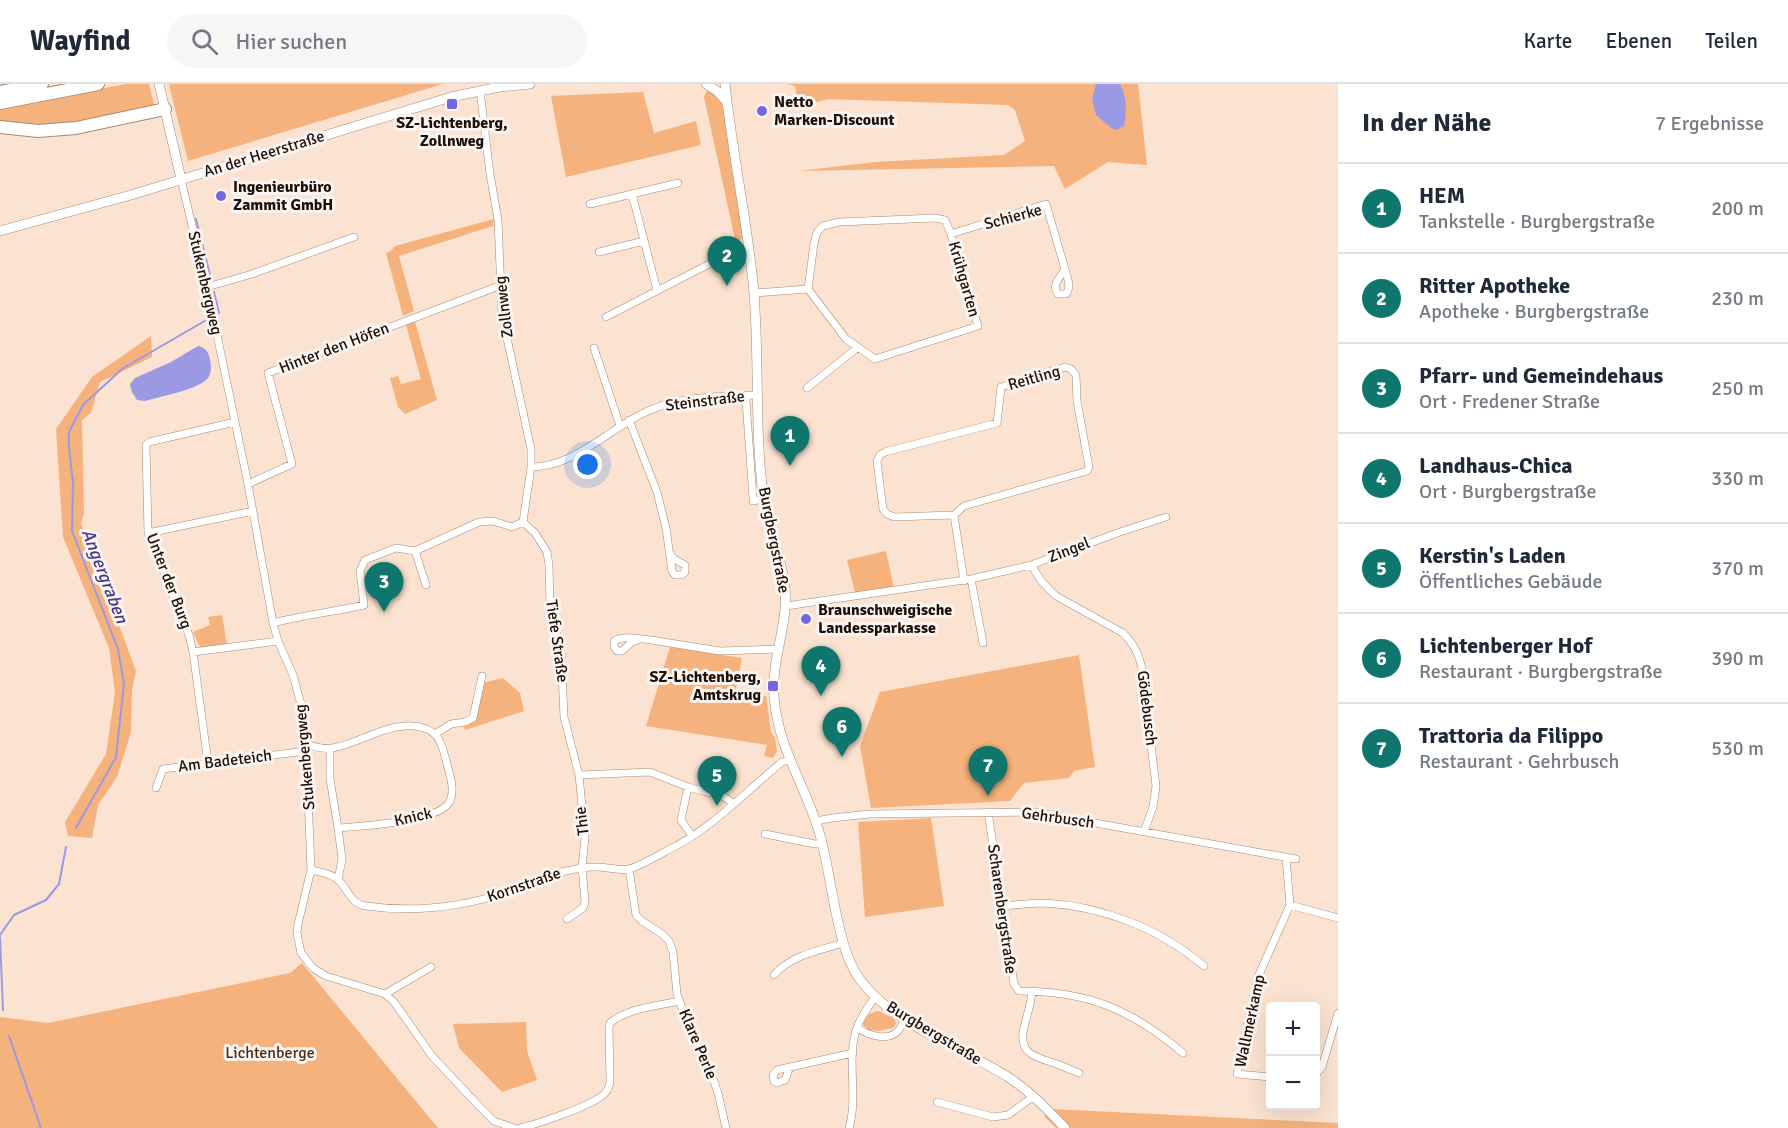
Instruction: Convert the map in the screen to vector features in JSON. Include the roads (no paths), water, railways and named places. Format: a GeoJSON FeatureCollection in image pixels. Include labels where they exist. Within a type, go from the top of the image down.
{"type":"FeatureCollection","features":[{"type":"Feature","properties":{"kind":"highway"},"geometry":{"type":"LineString","coordinates":[[0,92],[42,84]]}},
{"type":"Feature","properties":{"kind":"highway"},"geometry":{"type":"LineString","coordinates":[[0,103],[98,84]]}},
{"type":"Feature","properties":{"kind":"highway"},"geometry":{"type":"LineString","coordinates":[[0,127],[38,131],[76,128],[165,109]]}},
{"type":"Feature","properties":{"kind":"street"},"geometry":{"type":"LineString","coordinates":[[159,84],[181,179]]}},
{"type":"Feature","properties":{"kind":"street","name":"An der Heerstraße"},"geometry":{"type":"LineString","coordinates":[[0,231],[80,210],[451,97],[480,90],[530,84]]}},
{"type":"Feature","properties":{"kind":"street"},"geometry":{"type":"LineString","coordinates":[[706,84],[717,91],[727,102]]}},
{"type":"Feature","properties":{"kind":"street","name":"Burgbergstraße"},"geometry":{"type":"LineString","coordinates":[[724,84],[750,252],[754,293],[764,499],[784,579],[786,606],[773,693],[780,733],[823,844],[843,943],[859,979],[874,997],[905,1018],[1001,1073],[1034,1096],[1065,1128]]}},
{"type":"Feature","properties":{"kind":"street","name":"Zollnweg"},"geometry":{"type":"LineString","coordinates":[[480,90],[498,220],[499,285],[503,324],[531,449],[531,466],[523,522]]}},
{"type":"Feature","properties":{"kind":"street","name":"Stukenbergweg"},"geometry":{"type":"LineString","coordinates":[[181,179],[207,287],[248,484],[273,623],[300,694],[305,719],[311,870],[297,933],[302,953],[313,968],[326,976],[385,994]]}},
{"type":"Feature","properties":{"kind":"street"},"geometry":{"type":"LineString","coordinates":[[590,204],[678,183]]}},
{"type":"Feature","properties":{"kind":"street"},"geometry":{"type":"LineString","coordinates":[[632,194],[657,290]]}},
{"type":"Feature","properties":{"kind":"street","name":"Schierke"},"geometry":{"type":"LineString","coordinates":[[951,234],[1046,204],[1065,269]]}},
{"type":"Feature","properties":{"kind":"street","name":"Krühgarten"},"geometry":{"type":"LineString","coordinates":[[935,218],[945,220],[951,234],[978,326],[875,359],[846,339],[808,290],[817,232],[829,223],[935,218]]}},
{"type":"Feature","properties":{"kind":"street"},"geometry":{"type":"LineString","coordinates":[[207,287],[252,274],[354,237]]}},
{"type":"Feature","properties":{"kind":"street"},"geometry":{"type":"LineString","coordinates":[[599,252],[644,241]]}},
{"type":"Feature","properties":{"kind":"street"},"geometry":{"type":"LineString","coordinates":[[606,317],[721,258],[750,252]]}},
{"type":"Feature","properties":{"kind":"street","name":"Hinter den Höfen"},"geometry":{"type":"LineString","coordinates":[[248,484],[292,464],[268,373],[499,285]]}},
{"type":"Feature","properties":{"kind":"street"},"geometry":{"type":"LineString","coordinates":[[754,293],[808,290]]}},
{"type":"Feature","properties":{"kind":"street"},"geometry":{"type":"LineString","coordinates":[[594,348],[620,426]]}},
{"type":"Feature","properties":{"kind":"street"},"geometry":{"type":"LineString","coordinates":[[807,388],[857,348]]}},
{"type":"Feature","properties":{"kind":"street","name":"Reitling"},"geometry":{"type":"LineString","coordinates":[[1065,367],[1071,369],[1076,375],[1077,401],[1089,467],[1087,471],[964,506],[954,514],[894,517],[887,514],[883,508],[877,461],[880,456],[885,452],[998,423],[1001,387],[1065,367]]}},
{"type":"Feature","properties":{"kind":"street"},"geometry":{"type":"LineString","coordinates":[[747,395],[753,501],[764,499]]}},
{"type":"Feature","properties":{"kind":"street","name":"Steinstraße"},"geometry":{"type":"LineString","coordinates":[[531,466],[551,466],[566,460],[629,420],[653,408],[675,402],[759,395]]}},
{"type":"Feature","properties":{"kind":"street"},"geometry":{"type":"LineString","coordinates":[[629,420],[657,492],[669,552]]}},
{"type":"Feature","properties":{"kind":"street","name":"Unter der Burg"},"geometry":{"type":"LineString","coordinates":[[208,764],[189,635],[148,533],[146,445],[149,442],[235,422]]}},
{"type":"Feature","properties":{"kind":"street"},"geometry":{"type":"LineString","coordinates":[[148,533],[253,511]]}},
{"type":"Feature","properties":{"kind":"street"},"geometry":{"type":"LineString","coordinates":[[954,514],[983,643]]}},
{"type":"Feature","properties":{"kind":"street","name":"Zingel"},"geometry":{"type":"LineString","coordinates":[[786,606],[967,580],[1031,565],[1166,517]]}},
{"type":"Feature","properties":{"kind":"street"},"geometry":{"type":"LineString","coordinates":[[273,623],[364,604],[360,571],[365,560],[396,548],[415,551],[479,522],[488,520],[516,526],[523,522]]}},
{"type":"Feature","properties":{"kind":"street","name":"Tiefe Straße"},"geometry":{"type":"LineString","coordinates":[[523,522],[535,534],[547,552],[550,607],[561,650],[564,717],[579,775]]}},
{"type":"Feature","properties":{"kind":"street"},"geometry":{"type":"LineString","coordinates":[[415,551],[426,585]]}},
{"type":"Feature","properties":{"kind":"street","name":"Gödebusch"},"geometry":{"type":"LineString","coordinates":[[1031,565],[1042,582],[1056,596],[1123,633],[1138,654],[1142,669],[1156,786],[1153,807],[1144,832]]}},
{"type":"Feature","properties":{"kind":"street"},"geometry":{"type":"LineString","coordinates":[[640,639],[720,651],[779,649]]}},
{"type":"Feature","properties":{"kind":"street"},"geometry":{"type":"LineString","coordinates":[[193,652],[278,641]]}},
{"type":"Feature","properties":{"kind":"street"},"geometry":{"type":"LineString","coordinates":[[305,747],[330,749],[401,726],[417,726],[435,734],[451,724],[465,722],[473,718],[482,676]]}},
{"type":"Feature","properties":{"kind":"street","name":"Knick"},"geometry":{"type":"LineString","coordinates":[[338,828],[391,823],[440,811],[449,804],[453,792],[441,742],[435,734]]}},
{"type":"Feature","properties":{"kind":"street","name":"Am Badeteich"},"geometry":{"type":"LineString","coordinates":[[156,788],[163,769],[208,764],[305,747]]}},
{"type":"Feature","properties":{"kind":"street"},"geometry":{"type":"LineString","coordinates":[[311,870],[338,880],[342,859],[331,787],[330,749]]}},
{"type":"Feature","properties":{"kind":"street","name":"Kornstraße"},"geometry":{"type":"LineString","coordinates":[[338,880],[356,903],[362,906],[399,909],[438,907],[483,899],[517,889],[532,880],[582,867],[629,869],[692,836],[778,766],[789,760]]}},
{"type":"Feature","properties":{"kind":"street"},"geometry":{"type":"LineString","coordinates":[[579,775],[650,772],[688,787],[723,796],[734,804]]}},
{"type":"Feature","properties":{"kind":"street","name":"Thie"},"geometry":{"type":"LineString","coordinates":[[567,919],[585,905],[582,867],[585,838],[579,775]]}},
{"type":"Feature","properties":{"kind":"street"},"geometry":{"type":"LineString","coordinates":[[688,787],[681,819],[692,836]]}},
{"type":"Feature","properties":{"kind":"street","name":"Scharenbergstraße"},"geometry":{"type":"LineString","coordinates":[[988,812],[1014,984],[1018,992],[1032,991]]}},
{"type":"Feature","properties":{"kind":"street","name":"Gehrbusch"},"geometry":{"type":"LineString","coordinates":[[816,821],[869,814],[1034,812],[1296,859]]}},
{"type":"Feature","properties":{"kind":"street"},"geometry":{"type":"LineString","coordinates":[[765,834],[823,844]]}},
{"type":"Feature","properties":{"kind":"street","name":"Wallmerkamp"},"geometry":{"type":"LineString","coordinates":[[1266,1077],[1237,1074],[1257,979],[1290,905],[1286,857]]}},
{"type":"Feature","properties":{"kind":"street","name":"Klare Perle"},"geometry":{"type":"LineString","coordinates":[[629,869],[636,915],[669,941],[673,952],[680,1001],[690,1030],[711,1073],[726,1128]]}},
{"type":"Feature","properties":{"kind":"street"},"geometry":{"type":"LineString","coordinates":[[1002,906],[1042,903],[1117,916],[1158,934],[1204,966]]}},
{"type":"Feature","properties":{"kind":"street"},"geometry":{"type":"LineString","coordinates":[[1290,905],[1338,918]]}},
{"type":"Feature","properties":{"kind":"street"},"geometry":{"type":"LineString","coordinates":[[774,975],[783,965],[805,955],[843,943]]}},
{"type":"Feature","properties":{"kind":"street"},"geometry":{"type":"LineString","coordinates":[[430,967],[385,994],[394,1002],[432,1056],[477,1104],[494,1121],[514,1128]]}},
{"type":"Feature","properties":{"kind":"street"},"geometry":{"type":"LineString","coordinates":[[1079,1073],[1033,1057],[1027,1051],[1023,1041],[1023,1032],[1031,1009],[1032,991],[1073,995],[1115,1007],[1158,1032],[1183,1053]]}},
{"type":"Feature","properties":{"kind":"street"},"geometry":{"type":"LineString","coordinates":[[849,1128],[852,1107],[853,1053],[857,1027],[874,997]]}},
{"type":"Feature","properties":{"kind":"street"},"geometry":{"type":"LineString","coordinates":[[520,1128],[593,1102],[605,1094],[610,1080],[610,1023],[633,1013],[680,1001]]}},
{"type":"Feature","properties":{"kind":"street"},"geometry":{"type":"LineString","coordinates":[[1320,1069],[1338,1013]]}},
{"type":"Feature","properties":{"kind":"street"},"geometry":{"type":"LineString","coordinates":[[857,1027],[865,1034],[873,1036],[893,1035],[900,1030],[905,1018]]}},
{"type":"Feature","properties":{"kind":"street"},"geometry":{"type":"LineString","coordinates":[[790,1068],[853,1053]]}},
{"type":"Feature","properties":{"kind":"street"},"geometry":{"type":"LineString","coordinates":[[937,1102],[993,1117],[1008,1115],[1034,1096]]}},
{"type":"Feature","properties":{"kind":"waterway","name":"Angergraben"},"geometry":{"type":"LineString","coordinates":[[196,219],[211,279]]}},
{"type":"Feature","properties":{"kind":"waterway","name":"Angergraben"},"geometry":{"type":"LineString","coordinates":[[214,292],[219,313]]}},
{"type":"Feature","properties":{"kind":"waterway","name":"Angergraben"},"geometry":{"type":"LineString","coordinates":[[76,828],[116,757],[124,684],[118,649],[72,531],[73,484],[69,432],[83,405],[122,369],[208,319]]}},
{"type":"Feature","properties":{"kind":"waterway","name":"Angergraben"},"geometry":{"type":"LineString","coordinates":[[0,935],[14,915],[46,900],[59,884],[66,847]]}},
{"type":"Feature","properties":{"kind":"waterway","name":"Angergraben"},"geometry":{"type":"LineString","coordinates":[[0,937],[3,1010]]}},
{"type":"Feature","properties":{"kind":"waterway","name":"Angergraben"},"geometry":{"type":"LineString","coordinates":[[9,1036],[41,1128]]}},
{"type":"Feature","properties":{"kind":"place","name":"SZ-Lichtenberg, Zollnweg"},"geometry":{"type":"Point","coordinates":[452,104]}},
{"type":"Feature","properties":{"kind":"place","name":"Netto Marken-Discount"},"geometry":{"type":"Point","coordinates":[762,111]}},
{"type":"Feature","properties":{"kind":"place","name":"Ingenieurbüro Zammit GmbH"},"geometry":{"type":"Point","coordinates":[221,196]}},
{"type":"Feature","properties":{"kind":"place","name":"Ritter Apotheke"},"geometry":{"type":"Point","coordinates":[727,286]}},
{"type":"Feature","properties":{"kind":"place","name":"HEM"},"geometry":{"type":"Point","coordinates":[790,466]}},
{"type":"Feature","properties":{"kind":"place","name":"Pfarr- und Gemeindehaus"},"geometry":{"type":"Point","coordinates":[384,612]}},
{"type":"Feature","properties":{"kind":"place","name":"Braunschweigische Landessparkasse"},"geometry":{"type":"Point","coordinates":[806,619]}},
{"type":"Feature","properties":{"kind":"place","name":"SZ-Lichtenberg, Amtskrug"},"geometry":{"type":"Point","coordinates":[773,686]}},
{"type":"Feature","properties":{"kind":"place","name":"Landhaus-Chica"},"geometry":{"type":"Point","coordinates":[821,696]}},
{"type":"Feature","properties":{"kind":"place","name":"Lichtenberger Hof"},"geometry":{"type":"Point","coordinates":[842,757]}},
{"type":"Feature","properties":{"kind":"place","name":"Trattoria da Filippo"},"geometry":{"type":"Point","coordinates":[988,796]}},
{"type":"Feature","properties":{"kind":"place","name":"Kerstin's Laden"},"geometry":{"type":"Point","coordinates":[717,806]}},
{"type":"Feature","properties":{"kind":"park label","name":"Lichtenberge"},"geometry":{"type":"Point","coordinates":[270,1053]}}]}
